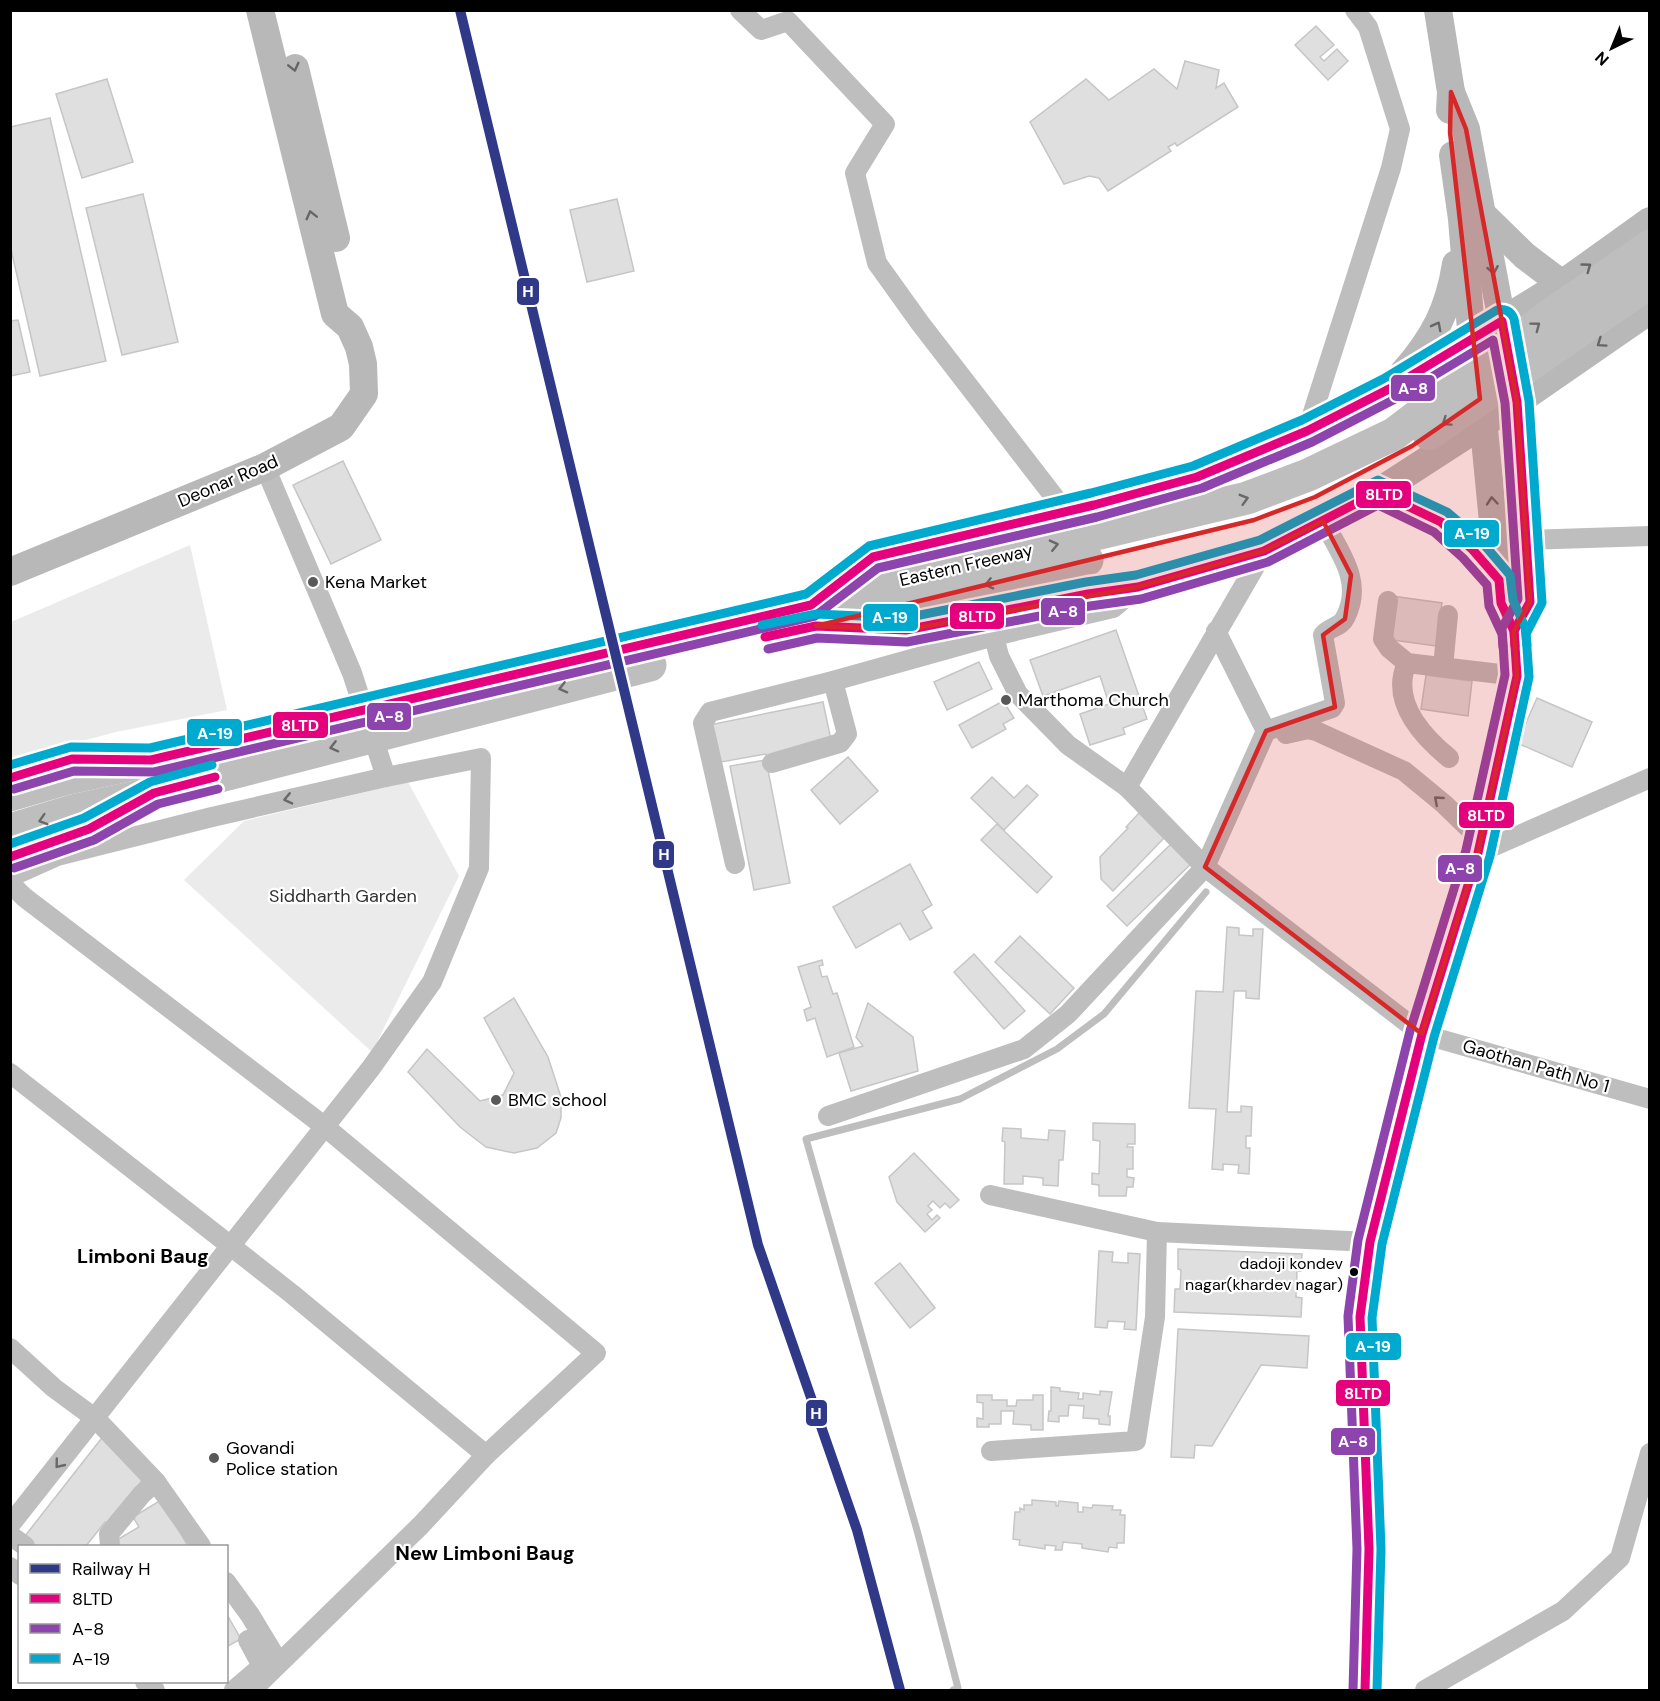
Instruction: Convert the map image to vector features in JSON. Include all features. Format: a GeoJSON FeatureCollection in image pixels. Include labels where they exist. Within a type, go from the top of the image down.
{"type":"FeatureCollection","features":[{"type":"Feature","properties":{"kind":"highway","name":"Eastern Freeway"},"geometry":{"type":"LineString","coordinates":[[10,795],[68,778],[813,616],[1248,498],[1308,475],[1394,434],[1549,316],[1650,246]]}},
{"type":"Feature","properties":{"kind":"highway","name":"Eastern Freeway"},"geometry":{"type":"LineString","coordinates":[[897,594],[1254,520],[1315,497],[1412,446],[1650,282]]}},
{"type":"Feature","properties":{"kind":"highway","name":"Eastern Freeway"},"geometry":{"type":"LineString","coordinates":[[10,830],[76,810],[154,793],[721,636]]}},
{"type":"Feature","properties":{"kind":"highway"},"geometry":{"type":"LineString","coordinates":[[10,778],[72,759],[151,760]]}},
{"type":"Feature","properties":{"kind":"highway"},"geometry":{"type":"LineString","coordinates":[[10,857],[89,829],[154,793]]}},
{"type":"Feature","properties":{"kind":"main road","name":"Deonar Road"},"geometry":{"type":"LineString","coordinates":[[10,572],[265,467],[341,427],[364,394],[363,364],[359,347],[350,327],[354,312],[331,257],[260,10]]}},
{"type":"Feature","properties":{"kind":"main road","name":"Deonar Road"},"geometry":{"type":"LineString","coordinates":[[280,10],[331,257]]}},
{"type":"Feature","properties":{"kind":"main road"},"geometry":{"type":"LineString","coordinates":[[1438,10],[1451,92],[1450,132],[1502,321],[1517,402],[1530,602],[1514,631]]}},
{"type":"Feature","properties":{"kind":"main road"},"geometry":{"type":"LineString","coordinates":[[1389,389],[1427,344],[1446,310],[1454,275],[1473,217]]}},
{"type":"Feature","properties":{"kind":"main road"},"geometry":{"type":"LineString","coordinates":[[1473,217],[1562,284]]}},
{"type":"Feature","properties":{"kind":"main road"},"geometry":{"type":"LineString","coordinates":[[1365,1690],[1369,1549],[1360,1317],[1370,1242],[1422,1034],[1479,847],[1516,676],[1514,631],[1501,603],[1484,423],[1470,339],[1473,217]]}},
{"type":"Feature","properties":{"kind":"main road"},"geometry":{"type":"LineString","coordinates":[[813,616],[873,558],[1066,512],[1197,477],[1306,430],[1389,389],[1502,321],[1562,284],[1650,221]]}},
{"type":"Feature","properties":{"kind":"main road"},"geometry":{"type":"LineString","coordinates":[[813,616],[906,630],[1138,586],[1264,551],[1378,492],[1517,402],[1650,310]]}},
{"type":"Feature","properties":{"kind":"main road"},"geometry":{"type":"LineString","coordinates":[[1378,492],[1441,522],[1472,549],[1499,580]]}},
{"type":"Feature","properties":{"kind":"street"},"geometry":{"type":"LineString","coordinates":[[740,10],[761,30],[788,21],[885,124],[855,173],[877,263],[920,323],[1066,512]]}},
{"type":"Feature","properties":{"kind":"street"},"geometry":{"type":"LineString","coordinates":[[1306,430],[1391,168],[1400,129],[1368,27],[1355,10]]}},
{"type":"Feature","properties":{"kind":"street"},"geometry":{"type":"LineString","coordinates":[[265,467],[352,673],[386,777]]}},
{"type":"Feature","properties":{"kind":"street"},"geometry":{"type":"LineString","coordinates":[[1266,731],[1332,708],[1335,703],[1323,635],[1345,620],[1352,595],[1351,575],[1323,521]]}},
{"type":"Feature","properties":{"kind":"street"},"geometry":{"type":"LineString","coordinates":[[1526,540],[1650,536]]}},
{"type":"Feature","properties":{"kind":"street"},"geometry":{"type":"LineString","coordinates":[[1127,787],[1264,551]]}},
{"type":"Feature","properties":{"kind":"street"},"geometry":{"type":"LineString","coordinates":[[735,864],[703,723],[710,712],[833,681],[994,636],[1113,608],[1138,586]]}},
{"type":"Feature","properties":{"kind":"street"},"geometry":{"type":"LineString","coordinates":[[1388,601],[1383,639],[1389,648],[1407,663],[1516,676]]}},
{"type":"Feature","properties":{"kind":"street"},"geometry":{"type":"LineString","coordinates":[[1443,667],[1448,615]]}},
{"type":"Feature","properties":{"kind":"street"},"geometry":{"type":"LineString","coordinates":[[1210,870],[1266,731],[1216,631]]}},
{"type":"Feature","properties":{"kind":"street"},"geometry":{"type":"LineString","coordinates":[[994,636],[999,656],[1018,694],[1068,745],[1127,787],[1210,870],[1272,908],[1422,1034]]}},
{"type":"Feature","properties":{"kind":"street"},"geometry":{"type":"LineString","coordinates":[[1407,663],[1402,674],[1403,700],[1409,715],[1436,747],[1449,758]]}},
{"type":"Feature","properties":{"kind":"street"},"geometry":{"type":"LineString","coordinates":[[772,762],[840,743],[847,734],[833,681]]}},
{"type":"Feature","properties":{"kind":"street"},"geometry":{"type":"LineString","coordinates":[[828,1116],[1024,1049],[1068,1014],[1210,870],[1274,741],[1292,731],[1308,729],[1404,771],[1444,804],[1479,847],[1650,778]]}},
{"type":"Feature","properties":{"kind":"street"},"geometry":{"type":"LineString","coordinates":[[10,878],[57,856],[212,817],[481,758],[479,868],[432,982],[371,1068],[10,1525]]}},
{"type":"Feature","properties":{"kind":"street"},"geometry":{"type":"LineString","coordinates":[[10,883],[24,897],[324,1126],[597,1353],[486,1455],[421,1526],[252,1690]]}},
{"type":"Feature","properties":{"kind":"street","name":"Gaothan Path No 1"},"geometry":{"type":"LineString","coordinates":[[1422,1034],[1650,1099]]}},
{"type":"Feature","properties":{"kind":"street"},"geometry":{"type":"LineString","coordinates":[[10,1073],[292,1294],[486,1455]]}},
{"type":"Feature","properties":{"kind":"street"},"geometry":{"type":"LineString","coordinates":[[990,1195],[1157,1232],[1370,1242]]}},
{"type":"Feature","properties":{"kind":"street"},"geometry":{"type":"LineString","coordinates":[[991,1451],[1137,1441],[1155,1317],[1157,1232]]}},
{"type":"Feature","properties":{"kind":"street"},"geometry":{"type":"LineString","coordinates":[[10,1348],[54,1388],[96,1419],[156,1482],[200,1545]]}},
{"type":"Feature","properties":{"kind":"street"},"geometry":{"type":"LineString","coordinates":[[1425,1690],[1563,1611],[1620,1558],[1650,1453]]}},
{"type":"Feature","properties":{"kind":"street"},"geometry":{"type":"LineString","coordinates":[[108,1545],[109,1534],[142,1494],[156,1482]]}},
{"type":"Feature","properties":{"kind":"street"},"geometry":{"type":"LineString","coordinates":[[10,1534],[24,1545]]}},
{"type":"Feature","properties":{"kind":"street"},"geometry":{"type":"LineString","coordinates":[[228,1585],[279,1663]]}},
{"type":"Feature","properties":{"kind":"street"},"geometry":{"type":"LineString","coordinates":[[234,1690],[262,1666],[248,1640]]}},
{"type":"Feature","properties":{"kind":"highlighted area"},"geometry":{"type":"Polygon","coordinates":[[[1451,92],[1466,129],[1517,402],[1530,602],[1514,631],[1517,676],[1478,853],[1422,1034],[1205,867],[1266,731],[1335,707],[1323,635],[1345,619],[1351,575],[1323,521],[1264,551],[1138,587],[906,630],[816,626],[1254,520],[1315,497],[1412,446],[1480,399],[1450,132],[1451,92]]]}},
{"type":"Feature","properties":{"kind":"green space"},"geometry":{"type":"Polygon","coordinates":[[[190,545],[227,710],[116,732],[11,760],[11,622],[190,545]]]}},
{"type":"Feature","properties":{"kind":"green space","name":"Siddharth Garden"},"geometry":{"type":"Polygon","coordinates":[[[408,782],[459,876],[372,1052],[184,880],[244,821],[408,782]]]}},
{"type":"Feature","properties":{"kind":"building"},"geometry":{"type":"Polygon","coordinates":[[[1316,26],[1334,45],[1320,57],[1324,61],[1337,49],[1348,61],[1328,80],[1295,45],[1316,26]]]}},
{"type":"Feature","properties":{"kind":"building"},"geometry":{"type":"Polygon","coordinates":[[[1185,61],[1219,70],[1216,88],[1224,83],[1238,107],[1177,146],[1175,143],[1168,147],[1171,151],[1108,191],[1099,178],[1089,176],[1064,184],[1030,122],[1086,79],[1109,100],[1154,69],[1177,89],[1185,61]]]}},
{"type":"Feature","properties":{"kind":"building"},"geometry":{"type":"Polygon","coordinates":[[[107,79],[133,162],[82,178],[56,94],[107,79]]]}},
{"type":"Feature","properties":{"kind":"building"},"geometry":{"type":"Polygon","coordinates":[[[50,118],[106,361],[40,376],[10,245],[10,127],[50,118]]]}},
{"type":"Feature","properties":{"kind":"building"},"geometry":{"type":"Polygon","coordinates":[[[143,194],[178,342],[122,355],[86,208],[143,194]]]}},
{"type":"Feature","properties":{"kind":"building"},"geometry":{"type":"Polygon","coordinates":[[[617,199],[634,271],[587,282],[570,210],[617,199]]]}},
{"type":"Feature","properties":{"kind":"building"},"geometry":{"type":"Polygon","coordinates":[[[18,320],[30,372],[10,376],[10,321],[18,320]]]}},
{"type":"Feature","properties":{"kind":"building"},"geometry":{"type":"Polygon","coordinates":[[[343,461],[381,540],[331,564],[293,485],[343,461]]]}},
{"type":"Feature","properties":{"kind":"building"},"geometry":{"type":"Polygon","coordinates":[[[1392,596],[1442,603],[1436,646],[1386,639],[1392,596]]]}},
{"type":"Feature","properties":{"kind":"building"},"geometry":{"type":"Polygon","coordinates":[[[1116,630],[1147,719],[1123,728],[1125,734],[1090,745],[1080,714],[1109,704],[1100,676],[1043,696],[1030,660],[1116,630]]]}},
{"type":"Feature","properties":{"kind":"building"},"geometry":{"type":"Polygon","coordinates":[[[979,662],[992,689],[947,710],[934,682],[979,662]]]}},
{"type":"Feature","properties":{"kind":"building"},"geometry":{"type":"Polygon","coordinates":[[[1426,675],[1472,681],[1468,716],[1421,709],[1426,675]]]}},
{"type":"Feature","properties":{"kind":"building"},"geometry":{"type":"Polygon","coordinates":[[[1537,698],[1592,722],[1572,767],[1517,743],[1537,698]]]}},
{"type":"Feature","properties":{"kind":"building"},"geometry":{"type":"Polygon","coordinates":[[[1003,701],[1014,718],[1003,724],[1006,729],[972,748],[959,725],[1003,701]]]}},
{"type":"Feature","properties":{"kind":"building"},"geometry":{"type":"Polygon","coordinates":[[[823,702],[831,740],[767,757],[766,754],[716,763],[709,725],[823,702]]]}},
{"type":"Feature","properties":{"kind":"building"},"geometry":{"type":"Polygon","coordinates":[[[848,757],[878,791],[840,824],[811,790],[848,757]]]}},
{"type":"Feature","properties":{"kind":"building"},"geometry":{"type":"Polygon","coordinates":[[[766,760],[790,883],[754,890],[730,766],[766,760]]]}},
{"type":"Feature","properties":{"kind":"building"},"geometry":{"type":"Polygon","coordinates":[[[992,777],[1014,798],[1027,785],[1038,795],[1004,830],[971,798],[992,777]]]}},
{"type":"Feature","properties":{"kind":"building"},"geometry":{"type":"Polygon","coordinates":[[[1139,813],[1164,838],[1113,891],[1101,879],[1100,857],[1139,813]]]}},
{"type":"Feature","properties":{"kind":"building"},"geometry":{"type":"Polygon","coordinates":[[[997,824],[1052,877],[1037,893],[981,840],[997,824]]]}},
{"type":"Feature","properties":{"kind":"building"},"geometry":{"type":"Polygon","coordinates":[[[1171,844],[1191,864],[1127,926],[1107,906],[1171,844]]]}},
{"type":"Feature","properties":{"kind":"building"},"geometry":{"type":"Polygon","coordinates":[[[910,864],[932,905],[922,911],[932,928],[910,940],[900,923],[856,948],[833,907],[910,864]]]}},
{"type":"Feature","properties":{"kind":"building"},"geometry":{"type":"Polygon","coordinates":[[[1227,927],[1239,928],[1239,935],[1253,936],[1253,929],[1263,929],[1259,999],[1246,998],[1246,991],[1234,991],[1227,1112],[1241,1112],[1241,1106],[1252,1107],[1251,1136],[1246,1136],[1246,1148],[1250,1148],[1249,1174],[1238,1173],[1239,1165],[1223,1164],[1223,1170],[1212,1169],[1216,1109],[1189,1108],[1196,991],[1223,992],[1227,927]]]}},
{"type":"Feature","properties":{"kind":"building"},"geometry":{"type":"Polygon","coordinates":[[[1020,936],[1074,988],[1050,1014],[995,962],[1020,936]]]}},
{"type":"Feature","properties":{"kind":"building"},"geometry":{"type":"Polygon","coordinates":[[[974,954],[1025,1011],[1004,1029],[954,972],[974,954]]]}},
{"type":"Feature","properties":{"kind":"building"},"geometry":{"type":"Polygon","coordinates":[[[822,960],[823,965],[819,966],[822,977],[827,976],[833,994],[837,993],[854,1047],[827,1057],[815,1018],[807,1021],[804,1010],[811,1007],[798,967],[822,960]]]}},
{"type":"Feature","properties":{"kind":"building"},"geometry":{"type":"Polygon","coordinates":[[[514,998],[548,1057],[561,1097],[561,1118],[556,1133],[537,1148],[514,1153],[486,1147],[460,1127],[408,1072],[427,1049],[480,1101],[503,1095],[514,1073],[484,1018],[514,998]]]}},
{"type":"Feature","properties":{"kind":"building"},"geometry":{"type":"Polygon","coordinates":[[[868,1003],[913,1037],[918,1071],[851,1091],[839,1053],[863,1046],[856,1037],[868,1003]]]}},
{"type":"Feature","properties":{"kind":"building"},"geometry":{"type":"Polygon","coordinates":[[[1093,1123],[1135,1124],[1135,1144],[1128,1144],[1127,1147],[1133,1147],[1133,1169],[1127,1169],[1127,1177],[1134,1178],[1133,1187],[1127,1187],[1126,1196],[1099,1196],[1099,1185],[1092,1184],[1092,1173],[1099,1174],[1100,1141],[1093,1140],[1093,1123]]]}},
{"type":"Feature","properties":{"kind":"building"},"geometry":{"type":"Polygon","coordinates":[[[1003,1128],[1021,1129],[1021,1138],[1048,1140],[1049,1130],[1065,1131],[1063,1160],[1059,1160],[1058,1186],[1043,1185],[1043,1178],[1023,1176],[1023,1184],[1004,1184],[1003,1128]]]}},
{"type":"Feature","properties":{"kind":"building"},"geometry":{"type":"Polygon","coordinates":[[[914,1153],[959,1200],[950,1208],[945,1203],[940,1208],[933,1201],[928,1206],[932,1210],[927,1214],[932,1220],[937,1215],[940,1218],[925,1232],[897,1202],[889,1177],[914,1153]]]}},
{"type":"Feature","properties":{"kind":"building"},"geometry":{"type":"Polygon","coordinates":[[[1178,1249],[1302,1254],[1301,1271],[1297,1271],[1296,1297],[1302,1298],[1301,1317],[1174,1312],[1175,1289],[1180,1289],[1181,1270],[1178,1269],[1178,1249]]]}},
{"type":"Feature","properties":{"kind":"building"},"geometry":{"type":"Polygon","coordinates":[[[1099,1251],[1113,1252],[1112,1262],[1128,1263],[1128,1253],[1140,1254],[1136,1330],[1124,1329],[1125,1322],[1108,1321],[1107,1328],[1095,1327],[1099,1251]]]}},
{"type":"Feature","properties":{"kind":"building"},"geometry":{"type":"Polygon","coordinates":[[[900,1263],[935,1308],[910,1328],[875,1283],[900,1263]]]}},
{"type":"Feature","properties":{"kind":"building"},"geometry":{"type":"Polygon","coordinates":[[[1178,1329],[1309,1336],[1307,1368],[1261,1365],[1212,1446],[1195,1445],[1194,1458],[1171,1457],[1178,1329]]]}},
{"type":"Feature","properties":{"kind":"building"},"geometry":{"type":"Polygon","coordinates":[[[1051,1387],[1060,1388],[1060,1391],[1079,1393],[1078,1399],[1083,1399],[1083,1393],[1100,1395],[1100,1391],[1112,1392],[1108,1416],[1110,1416],[1110,1425],[1099,1424],[1099,1419],[1083,1418],[1084,1406],[1069,1405],[1068,1416],[1059,1416],[1059,1422],[1048,1421],[1049,1411],[1051,1411],[1051,1387]]]}},
{"type":"Feature","properties":{"kind":"building"},"geometry":{"type":"Polygon","coordinates":[[[977,1395],[992,1395],[992,1400],[1007,1400],[1007,1406],[1016,1406],[1017,1400],[1033,1400],[1033,1395],[1043,1395],[1043,1430],[1031,1430],[1031,1425],[1013,1424],[1014,1411],[1001,1411],[1001,1424],[977,1427],[977,1418],[983,1419],[983,1403],[977,1402],[977,1395]]]}},
{"type":"Feature","properties":{"kind":"building"},"geometry":{"type":"Polygon","coordinates":[[[105,1434],[145,1476],[110,1526],[105,1522],[87,1545],[27,1545],[21,1541],[105,1434]]]}},
{"type":"Feature","properties":{"kind":"building"},"geometry":{"type":"Polygon","coordinates":[[[161,1500],[187,1545],[117,1545],[115,1541],[139,1527],[133,1517],[161,1500]]]}},
{"type":"Feature","properties":{"kind":"building"},"geometry":{"type":"Polygon","coordinates":[[[1032,1500],[1056,1502],[1056,1506],[1059,1501],[1078,1503],[1078,1512],[1083,1512],[1083,1507],[1092,1508],[1093,1505],[1113,1506],[1112,1510],[1121,1510],[1120,1515],[1125,1515],[1124,1543],[1117,1543],[1117,1548],[1109,1547],[1108,1552],[1082,1548],[1082,1544],[1063,1542],[1062,1550],[1055,1550],[1056,1546],[1045,1545],[1045,1549],[1019,1545],[1020,1540],[1013,1539],[1015,1512],[1020,1512],[1020,1508],[1024,1510],[1024,1505],[1032,1505],[1032,1500]]]}},
{"type":"Feature","properties":{"kind":"building"},"geometry":{"type":"Polygon","coordinates":[[[228,1616],[241,1639],[228,1646],[228,1616]]]}},
{"type":"Feature","properties":{"kind":"waterway"},"geometry":{"type":"LineString","coordinates":[[953,1690],[958,1688],[918,1534],[806,1139],[960,1099],[1057,1049],[1104,1014],[1206,892]]}},
{"type":"Feature","properties":{"kind":"rail line","name":"H"},"geometry":{"type":"LineString","coordinates":[[460,10],[758,1245],[857,1530],[900,1690]]}},
{"type":"Feature","properties":{"kind":"transit line","name":"A-19"},"geometry":{"type":"LineString","coordinates":[[10,765],[71,747],[150,748],[806,594],[869,546],[1193,466],[1302,420],[1383,379],[1497,310],[1509,312],[1514,319],[1529,401],[1542,603],[1526,634],[1529,677],[1490,856],[1434,1037],[1382,1244],[1372,1318],[1381,1549],[1377,1690]]}},
{"type":"Feature","properties":{"kind":"transit line","name":"8LTD"},"geometry":{"type":"LineString","coordinates":[[10,778],[72,759],[151,760],[811,605],[873,557],[1094,505],[1197,477],[1307,431],[1389,389],[1502,321],[1517,402],[1530,602],[1514,631],[1517,676],[1478,853],[1422,1034],[1370,1242],[1360,1317],[1369,1549],[1365,1690]]}},
{"type":"Feature","properties":{"kind":"transit line","name":"A-8"},"geometry":{"type":"LineString","coordinates":[[14,789],[74,771],[154,772],[815,616],[878,568],[1097,517],[1202,488],[1312,442],[1395,399],[1493,340],[1505,403],[1518,599],[1502,628],[1505,675],[1466,850],[1410,1031],[1358,1240],[1348,1316],[1357,1549],[1353,1690]]}},
{"type":"Feature","properties":{"kind":"transit line","name":"A-19"},"geometry":{"type":"LineString","coordinates":[[762,625],[816,614],[905,618],[1086,582],[1136,575],[1260,540],[1378,480],[1447,512],[1481,541],[1510,575],[1513,600],[1525,627],[1527,645]]}},
{"type":"Feature","properties":{"kind":"transit line","name":"8LTD"},"geometry":{"type":"LineString","coordinates":[[765,637],[816,626],[906,630],[1088,594],[1138,587],[1264,551],[1378,492],[1441,522],[1472,549],[1499,580],[1501,603],[1514,631],[1515,646]]}},
{"type":"Feature","properties":{"kind":"transit line","name":"A-8"},"geometry":{"type":"LineString","coordinates":[[768,649],[817,638],[907,642],[1090,606],[1141,599],[1268,562],[1378,505],[1434,532],[1463,558],[1487,585],[1489,606],[1502,634],[1503,647]]}},
{"type":"Feature","properties":{"kind":"transit line","name":"A-19"},"geometry":{"type":"LineString","coordinates":[[10,844],[84,818],[150,782],[212,765]]}},
{"type":"Feature","properties":{"kind":"transit line","name":"8LTD"},"geometry":{"type":"LineString","coordinates":[[10,857],[89,829],[154,793],[215,777]]}},
{"type":"Feature","properties":{"kind":"transit line","name":"A-8"},"geometry":{"type":"LineString","coordinates":[[14,868],[94,840],[158,804],[218,789]]}},
{"type":"Feature","properties":{"kind":"place","name":"Kena Market"},"geometry":{"type":"Point","coordinates":[313,582]}},
{"type":"Feature","properties":{"kind":"place","name":"Marthoma Church"},"geometry":{"type":"Point","coordinates":[1006,700]}},
{"type":"Feature","properties":{"kind":"place","name":"BMC school"},"geometry":{"type":"Point","coordinates":[496,1100]}},
{"type":"Feature","properties":{"kind":"place","name":"dadoji kondev nagar(khardev nagar)"},"geometry":{"type":"Point","coordinates":[1354,1272]}},
{"type":"Feature","properties":{"kind":"place","name":"Govandi Police station"},"geometry":{"type":"Point","coordinates":[214,1458]}},
{"type":"Feature","properties":{"kind":"district","name":"Limboni Baug"},"geometry":{"type":"Point","coordinates":[143,1256]}},
{"type":"Feature","properties":{"kind":"district","name":"New Limboni Baug"},"geometry":{"type":"Point","coordinates":[485,1553]}}]}
